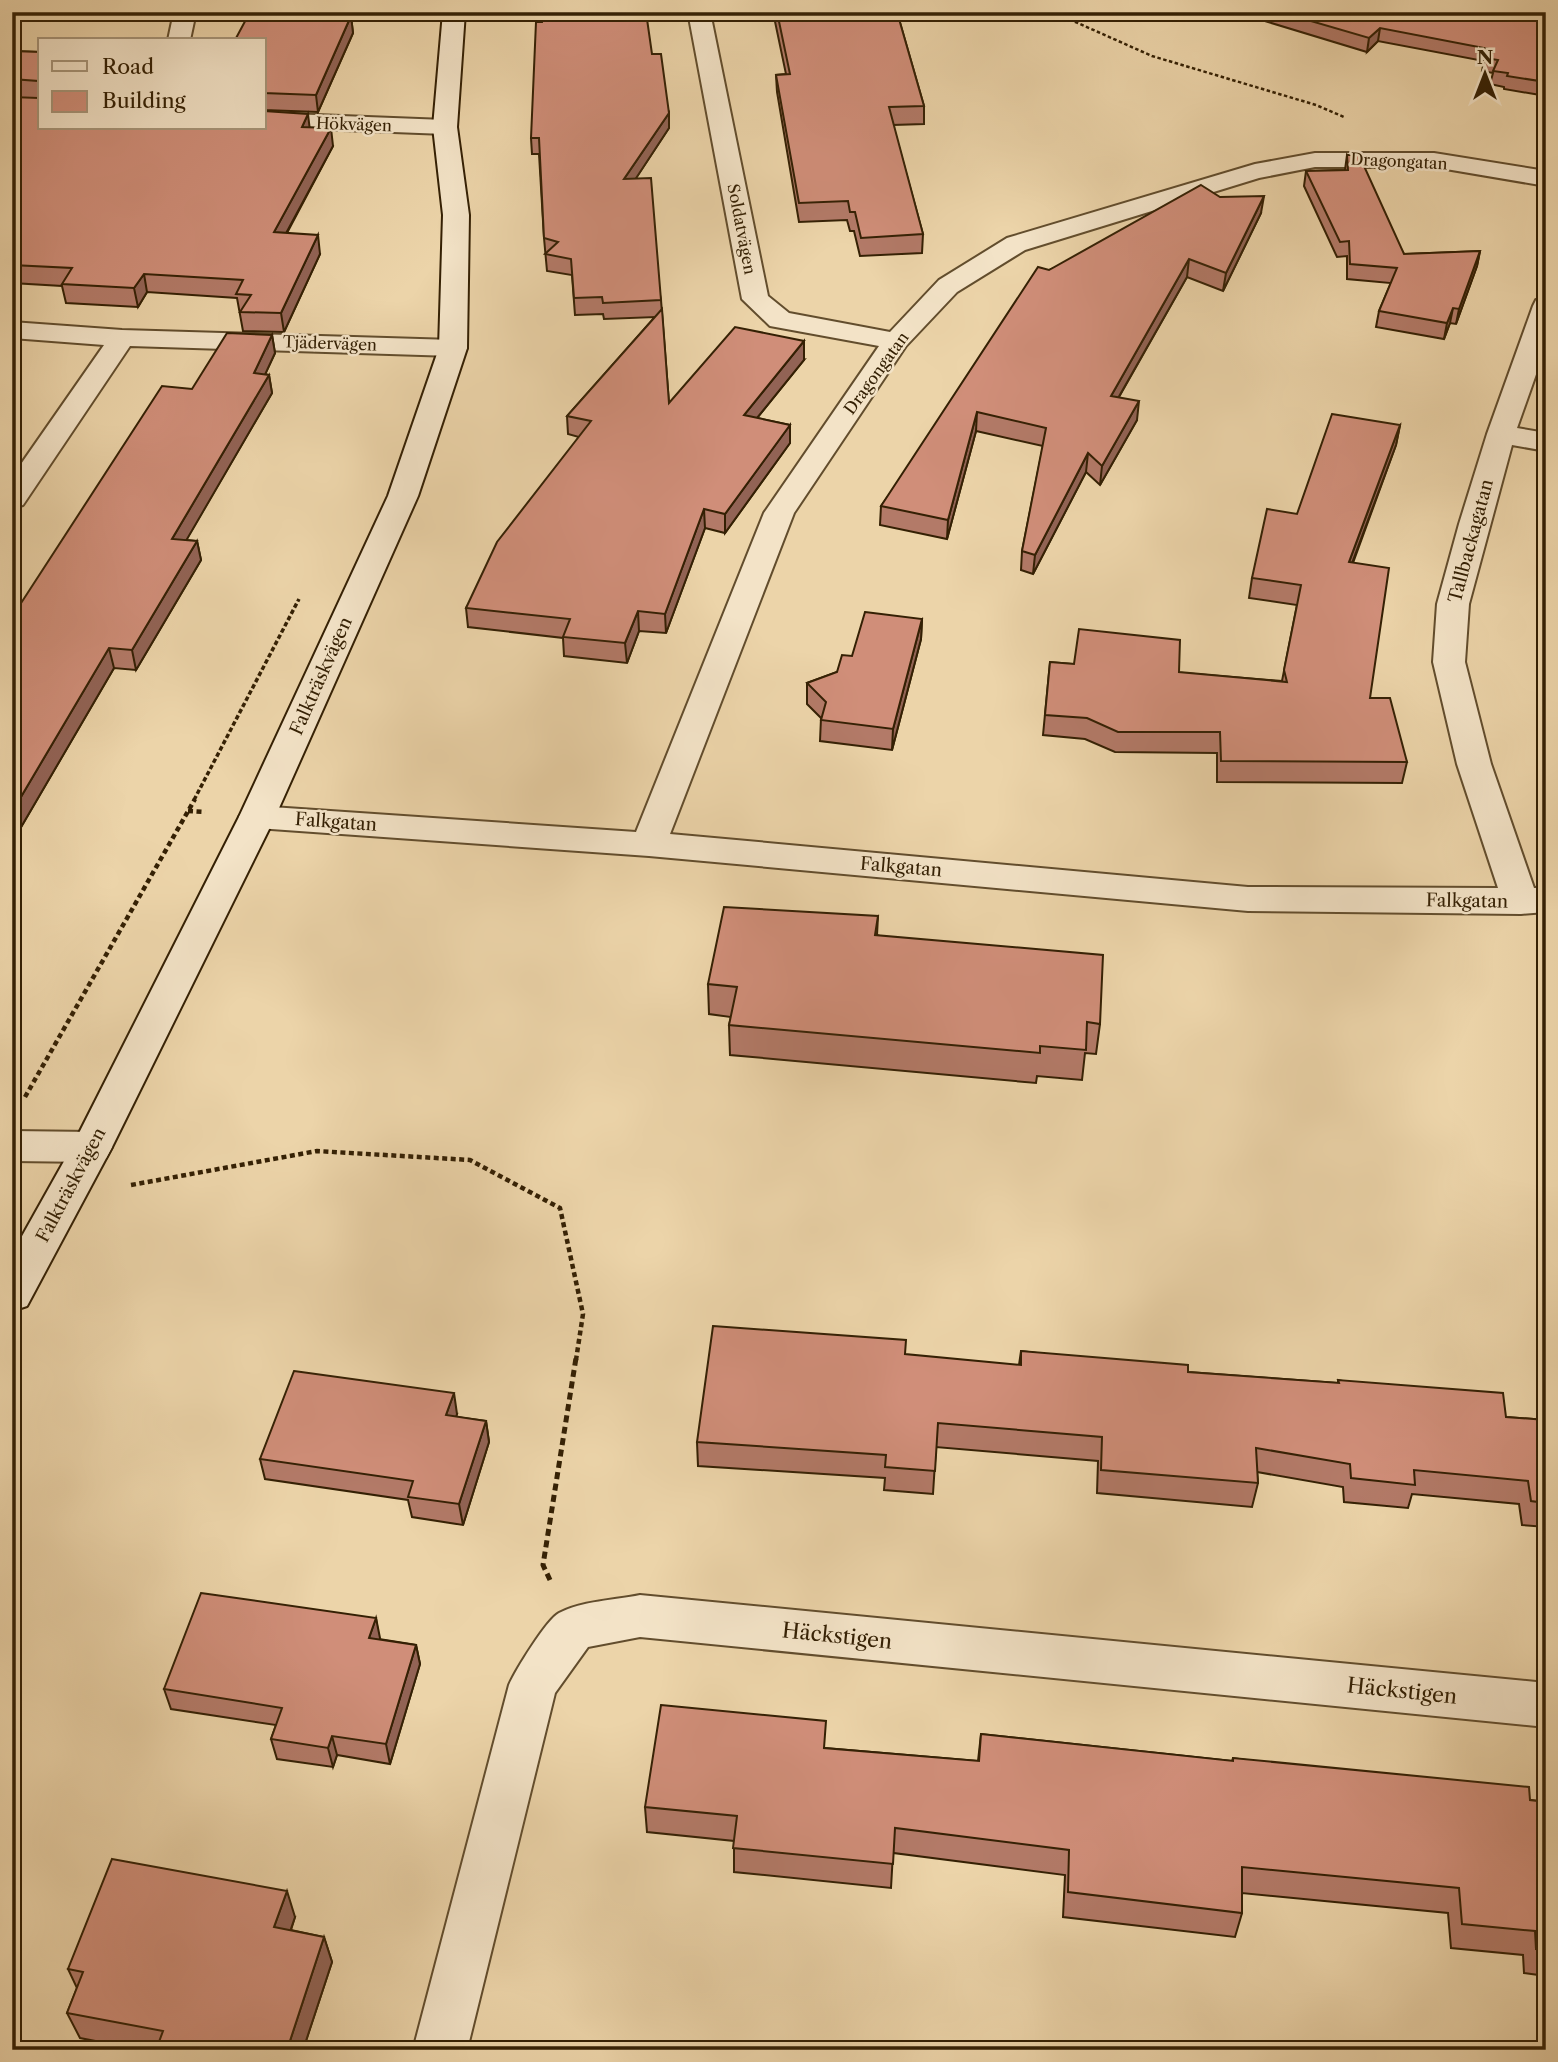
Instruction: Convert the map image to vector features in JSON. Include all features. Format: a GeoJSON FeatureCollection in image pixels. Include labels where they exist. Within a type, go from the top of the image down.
{"type":"FeatureCollection","features":[{"type":"Feature","properties":{"kind":"street"},"geometry":{"type":"LineString","coordinates":[[180,38],[186,12]]}},
{"type":"Feature","properties":{"kind":"street","name":"Falkträskvägen"},"geometry":{"type":"LineString","coordinates":[[12,1294],[92,1147],[257,817],[403,496],[453,348],[456,215],[445,127],[454,12]]}},
{"type":"Feature","properties":{"kind":"street","name":"Soldatvägen"},"geometry":{"type":"LineString","coordinates":[[699,12],[755,299],[780,320],[896,341]]}},
{"type":"Feature","properties":{"kind":"street","name":"Hökvägen"},"geometry":{"type":"LineString","coordinates":[[266,120],[445,127]]}},
{"type":"Feature","properties":{"kind":"street","name":"Dragongatan"},"geometry":{"type":"LineString","coordinates":[[649,845],[779,513],[896,341],[948,286],[1016,244],[1255,171],[1315,160],[1434,160],[1546,178]]}},
{"type":"Feature","properties":{"kind":"street","name":"Tallbackagatan"},"geometry":{"type":"LineString","coordinates":[[1533,901],[1474,764],[1449,663],[1453,604],[1500,434],[1546,306]]}},
{"type":"Feature","properties":{"kind":"street","name":"Tjädervägen"},"geometry":{"type":"LineString","coordinates":[[12,330],[122,338],[453,348]]}},
{"type":"Feature","properties":{"kind":"street"},"geometry":{"type":"LineString","coordinates":[[12,499],[122,338]]}},
{"type":"Feature","properties":{"kind":"street"},"geometry":{"type":"LineString","coordinates":[[1500,434],[1546,442]]}},
{"type":"Feature","properties":{"kind":"street","name":"Falkgatan"},"geometry":{"type":"LineString","coordinates":[[257,817],[649,845],[1248,899],[1533,901]]}},
{"type":"Feature","properties":{"kind":"street"},"geometry":{"type":"LineString","coordinates":[[12,1146],[92,1147]]}},
{"type":"Feature","properties":{"kind":"street","name":"Häckstigen"},"geometry":{"type":"LineString","coordinates":[[573,1629],[640,1616],[1546,1705]]}},
{"type":"Feature","properties":{"kind":"street"},"geometry":{"type":"LineString","coordinates":[[440,2050],[533,1685],[573,1629]]}},
{"type":"Feature","properties":{"kind":"path"},"geometry":{"type":"LineString","coordinates":[[1053,12],[1152,56],[1316,105],[1369,128],[1395,144],[1403,159]]}},
{"type":"Feature","properties":{"kind":"path"},"geometry":{"type":"LineString","coordinates":[[19,1107],[188,811],[302,594]]}},
{"type":"Feature","properties":{"kind":"path"},"geometry":{"type":"LineString","coordinates":[[69,1187],[139,1185],[317,1151],[470,1160],[560,1208],[583,1314],[543,1565],[573,1629]]}},
{"type":"Feature","properties":{"kind":"building"},"geometry":{"type":"Polygon","coordinates":[[[250,12],[351,16],[316,95],[266,93],[266,38],[236,38],[250,12]]]}},
{"type":"Feature","properties":{"kind":"building"},"geometry":{"type":"Polygon","coordinates":[[[543,12],[646,12],[652,54],[661,54],[669,113],[624,179],[651,178],[661,300],[603,303],[602,297],[574,298],[571,259],[545,254],[558,242],[544,238],[539,138],[531,138],[536,22],[542,22],[543,12]]]}},
{"type":"Feature","properties":{"kind":"building"},"geometry":{"type":"Polygon","coordinates":[[[777,12],[897,12],[924,106],[889,107],[923,234],[861,238],[855,212],[850,212],[848,201],[799,203],[776,75],[790,74],[777,12]]]}},
{"type":"Feature","properties":{"kind":"building"},"geometry":{"type":"Polygon","coordinates":[[[1280,12],[1546,12],[1546,82],[1493,71],[1498,60],[1485,58],[1489,49],[1380,28],[1369,38],[1280,12]]]}},
{"type":"Feature","properties":{"kind":"building"},"geometry":{"type":"Polygon","coordinates":[[[12,51],[38,52],[38,81],[12,79],[12,51]]]}},
{"type":"Feature","properties":{"kind":"building"},"geometry":{"type":"Polygon","coordinates":[[[12,97],[38,98],[38,130],[266,130],[266,111],[308,114],[302,127],[331,128],[274,232],[318,235],[281,313],[240,312],[251,295],[236,294],[243,280],[144,274],[134,288],[62,284],[72,268],[12,265],[12,97]]]}},
{"type":"Feature","properties":{"kind":"building"},"geometry":{"type":"Polygon","coordinates":[[[1347,155],[1359,155],[1404,254],[1480,251],[1459,309],[1453,308],[1447,323],[1379,311],[1397,268],[1350,264],[1349,241],[1340,242],[1306,171],[1348,170],[1347,155]]]}},
{"type":"Feature","properties":{"kind":"building"},"geometry":{"type":"Polygon","coordinates":[[[1201,185],[1220,197],[1264,196],[1226,273],[1189,259],[1111,396],[1139,401],[1102,466],[1088,453],[1035,555],[1022,551],[1046,428],[977,412],[948,520],[881,506],[1038,267],[1049,270],[1201,185]]]}},
{"type":"Feature","properties":{"kind":"building"},"geometry":{"type":"Polygon","coordinates":[[[662,309],[669,403],[735,327],[804,341],[744,415],[790,425],[725,514],[704,509],[665,614],[638,611],[625,643],[563,637],[570,619],[466,608],[497,542],[591,421],[567,416],[662,309]]]}},
{"type":"Feature","properties":{"kind":"building"},"geometry":{"type":"Polygon","coordinates":[[[227,333],[272,335],[254,373],[269,375],[172,539],[197,541],[132,650],[109,648],[12,812],[12,617],[162,386],[192,389],[227,333]]]}},
{"type":"Feature","properties":{"kind":"building"},"geometry":{"type":"Polygon","coordinates":[[[1332,414],[1400,425],[1349,562],[1389,568],[1370,698],[1390,698],[1407,762],[1221,761],[1220,732],[1118,732],[1087,718],[1045,715],[1050,662],[1074,664],[1079,629],[1180,640],[1179,672],[1287,682],[1284,670],[1301,585],[1252,578],[1267,509],[1297,514],[1332,414]]]}},
{"type":"Feature","properties":{"kind":"building"},"geometry":{"type":"Polygon","coordinates":[[[1546,559],[1546,624],[1545,622],[1546,559]]]}},
{"type":"Feature","properties":{"kind":"building"},"geometry":{"type":"Polygon","coordinates":[[[865,612],[922,619],[893,729],[821,720],[826,702],[807,683],[837,672],[842,655],[852,656],[865,612]]]}},
{"type":"Feature","properties":{"kind":"building"},"geometry":{"type":"Polygon","coordinates":[[[724,907],[878,916],[875,935],[1103,955],[1100,1024],[1087,1022],[1086,1050],[1040,1046],[1040,1053],[729,1025],[737,987],[708,984],[724,907]]]}},
{"type":"Feature","properties":{"kind":"building"},"geometry":{"type":"Polygon","coordinates":[[[713,1326],[906,1340],[905,1354],[1021,1365],[1021,1351],[1188,1365],[1188,1372],[1503,1393],[1506,1417],[1546,1420],[1546,1503],[1531,1501],[1528,1481],[1414,1470],[1415,1485],[1351,1478],[1350,1464],[1256,1448],[1258,1483],[1101,1470],[1102,1437],[938,1423],[935,1471],[885,1467],[886,1455],[697,1442],[713,1326]]]}},
{"type":"Feature","properties":{"kind":"building"},"geometry":{"type":"Polygon","coordinates":[[[294,1371],[454,1393],[446,1415],[486,1421],[459,1504],[408,1497],[413,1481],[260,1459],[294,1371]]]}},
{"type":"Feature","properties":{"kind":"building"},"geometry":{"type":"Polygon","coordinates":[[[201,1593],[376,1618],[369,1638],[416,1645],[386,1744],[332,1736],[328,1748],[271,1739],[282,1708],[164,1689],[201,1593]]]}},
{"type":"Feature","properties":{"kind":"building"},"geometry":{"type":"Polygon","coordinates":[[[661,1705],[826,1721],[824,1748],[979,1761],[981,1734],[1233,1761],[1233,1758],[1529,1787],[1530,1800],[1546,1802],[1546,1950],[1536,1949],[1535,1931],[1462,1924],[1459,1888],[1242,1867],[1242,1913],[1068,1892],[1069,1850],[895,1828],[893,1864],[733,1848],[737,1816],[645,1807],[661,1705]]]}},
{"type":"Feature","properties":{"kind":"building"},"geometry":{"type":"Polygon","coordinates":[[[112,1859],[287,1891],[274,1927],[324,1937],[287,2050],[156,2050],[163,2031],[67,2013],[83,1972],[68,1969],[112,1859]]]}}]}
